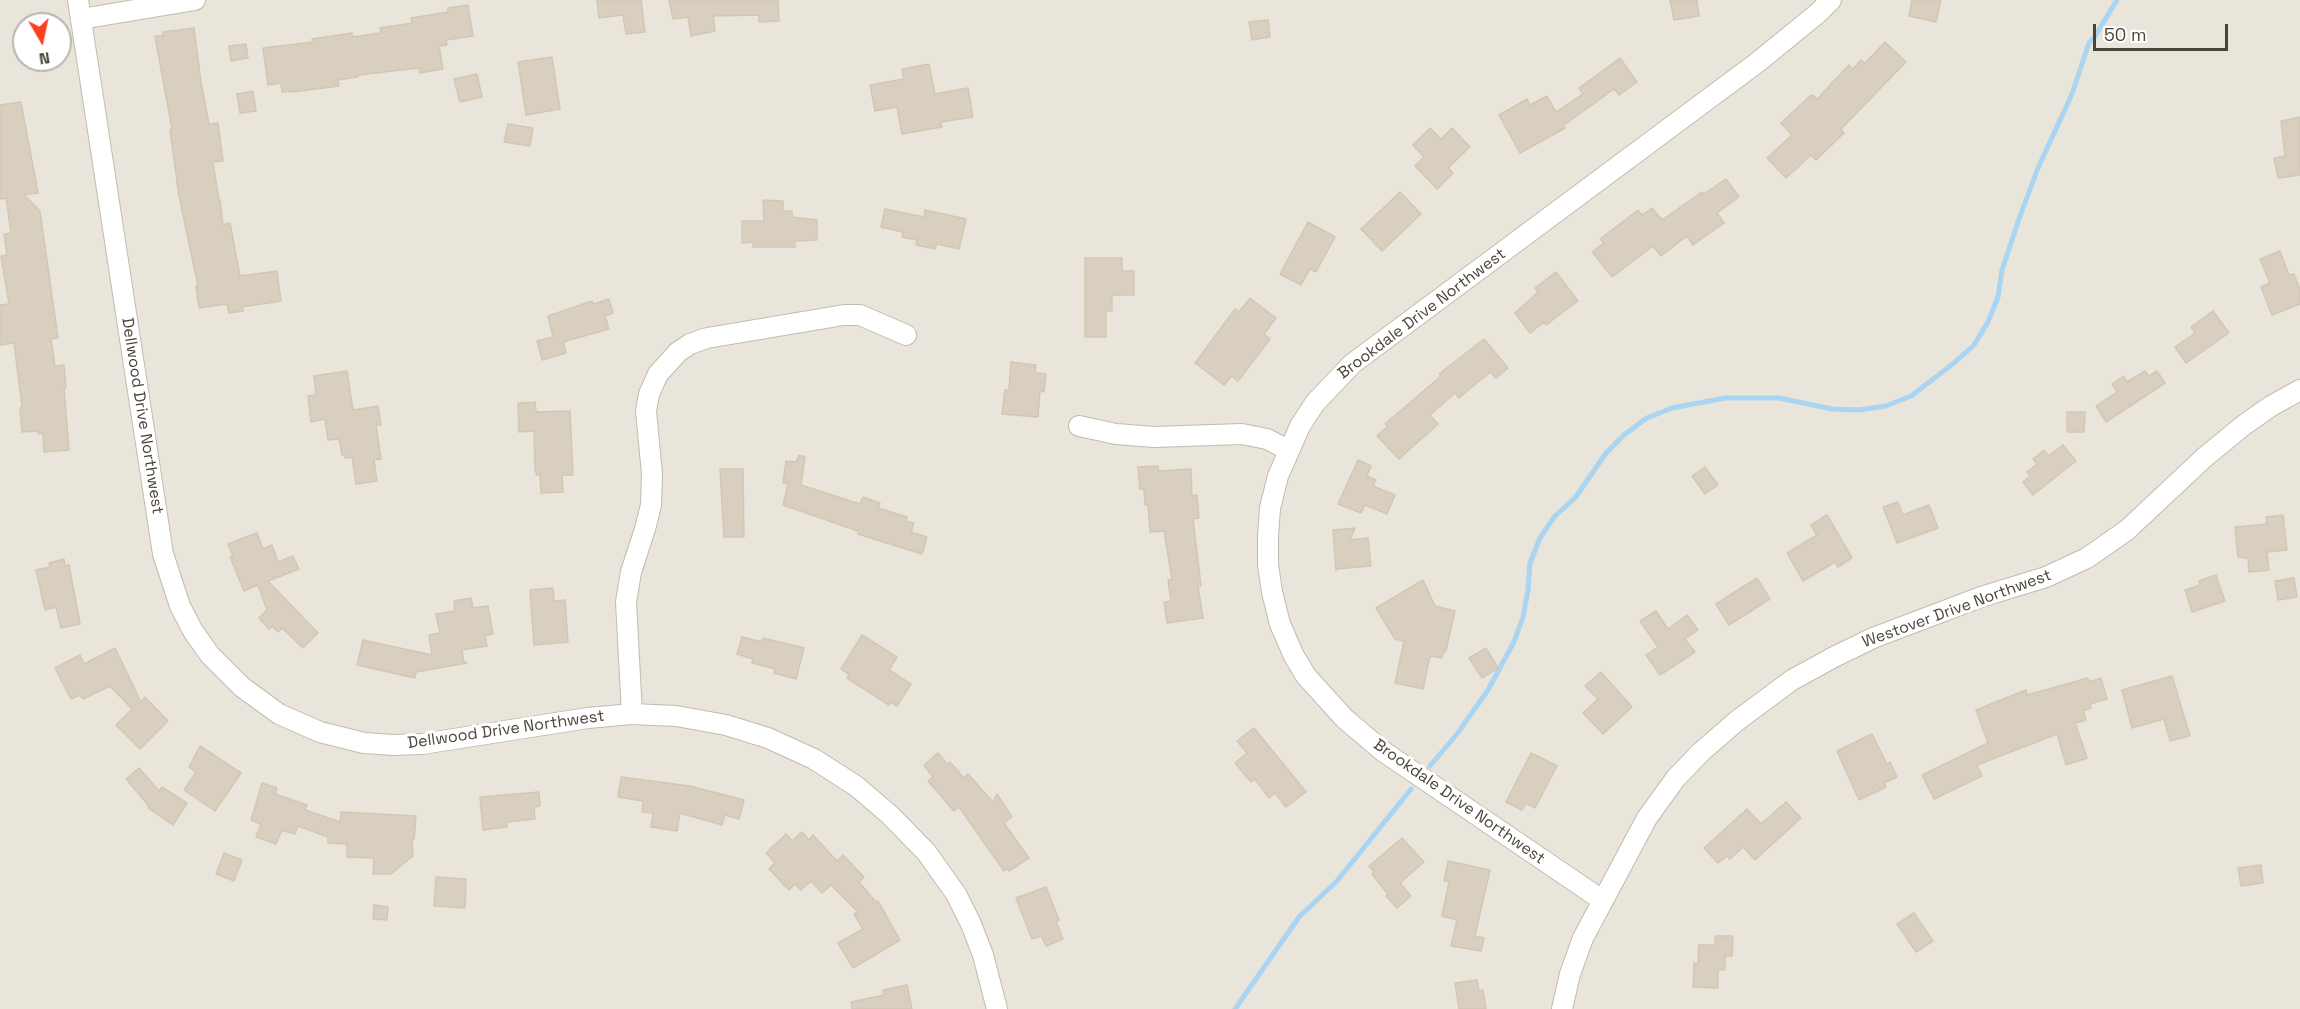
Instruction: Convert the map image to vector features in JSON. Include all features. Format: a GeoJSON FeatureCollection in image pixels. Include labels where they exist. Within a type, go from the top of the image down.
{"type":"FeatureCollection","features":[{"type":"Feature","properties":{"kind":"street"},"geometry":{"type":"LineString","coordinates":[[79,9],[195,0]]}},
{"type":"Feature","properties":{"kind":"street","name":"Brookdale Drive Northwest"},"geometry":{"type":"LineString","coordinates":[[1602,900],[1384,752],[1345,719],[1306,676],[1294,656],[1281,624],[1272,592],[1268,564],[1270,508],[1278,476],[1288,450],[1315,403],[1352,364],[1758,62],[1831,0]]}},
{"type":"Feature","properties":{"kind":"street","name":"Dellwood Drive Northwest"},"geometry":{"type":"LineString","coordinates":[[79,9],[163,554],[180,606],[193,631],[210,655],[242,687],[279,714],[320,732],[364,743],[422,744],[588,718],[632,714],[676,716],[726,725],[768,738],[814,759],[856,786],[890,815],[927,853],[956,894],[971,924],[983,955],[997,1009]]}},
{"type":"Feature","properties":{"kind":"street"},"geometry":{"type":"LineString","coordinates":[[632,714],[626,602],[631,572],[651,505],[652,474],[646,411],[649,394],[658,374],[678,352],[707,338],[844,315],[860,315],[906,335]]}},
{"type":"Feature","properties":{"kind":"street","name":"Westover Drive Northwest"},"geometry":{"type":"LineString","coordinates":[[1562,1009],[1570,974],[1583,938],[1647,818],[1676,778],[1701,752],[1738,720],[1792,680],[1863,643],[1981,597],[2046,577],[2087,558],[2127,530],[2205,457],[2244,425],[2271,406],[2300,390]]}},
{"type":"Feature","properties":{"kind":"street"},"geometry":{"type":"LineString","coordinates":[[1079,426],[1116,434],[1154,437],[1242,434],[1267,440],[1288,450]]}},
{"type":"Feature","properties":{"kind":"shaded area"},"geometry":{"type":"Polygon","coordinates":[[[0,0],[2300,0],[2300,1009],[0,1009],[0,0]]]}},
{"type":"Feature","properties":{"kind":"building"},"geometry":{"type":"Polygon","coordinates":[[[597,0],[641,0],[645,32],[626,34],[623,15],[599,18],[597,0]]]}},
{"type":"Feature","properties":{"kind":"building"},"geometry":{"type":"Polygon","coordinates":[[[669,0],[778,0],[779,21],[759,22],[759,15],[713,16],[715,31],[691,36],[688,17],[673,19],[669,0]]]}},
{"type":"Feature","properties":{"kind":"building"},"geometry":{"type":"Polygon","coordinates":[[[1670,0],[1697,0],[1699,16],[1674,20],[1670,0]]]}},
{"type":"Feature","properties":{"kind":"building"},"geometry":{"type":"Polygon","coordinates":[[[1912,0],[1941,0],[1936,22],[1909,16],[1912,0]]]}},
{"type":"Feature","properties":{"kind":"building"},"geometry":{"type":"Polygon","coordinates":[[[468,5],[473,36],[446,40],[447,45],[439,46],[443,69],[420,73],[419,68],[358,75],[358,77],[338,80],[339,86],[292,92],[282,92],[281,83],[268,85],[263,48],[313,42],[312,39],[352,33],[352,37],[381,33],[380,28],[412,23],[411,18],[448,12],[448,8],[468,5]]]}},
{"type":"Feature","properties":{"kind":"building"},"geometry":{"type":"Polygon","coordinates":[[[1268,20],[1270,37],[1252,40],[1249,22],[1268,20]]]}},
{"type":"Feature","properties":{"kind":"building"},"geometry":{"type":"Polygon","coordinates":[[[194,28],[209,124],[218,123],[223,161],[213,162],[223,225],[230,223],[240,276],[277,271],[281,301],[242,307],[243,311],[229,313],[227,304],[199,308],[196,286],[198,286],[179,196],[170,130],[172,129],[155,36],[163,36],[163,32],[194,28]]]}},
{"type":"Feature","properties":{"kind":"building"},"geometry":{"type":"Polygon","coordinates":[[[1885,42],[1906,62],[1841,129],[1844,133],[1816,160],[1811,155],[1786,178],[1767,158],[1792,135],[1781,123],[1810,96],[1813,95],[1817,99],[1849,65],[1853,69],[1861,60],[1865,63],[1885,42]]]}},
{"type":"Feature","properties":{"kind":"building"},"geometry":{"type":"Polygon","coordinates":[[[246,44],[248,58],[231,61],[229,46],[246,44]]]}},
{"type":"Feature","properties":{"kind":"building"},"geometry":{"type":"Polygon","coordinates":[[[552,57],[560,109],[526,115],[518,62],[552,57]]]}},
{"type":"Feature","properties":{"kind":"building"},"geometry":{"type":"Polygon","coordinates":[[[1620,58],[1637,82],[1619,95],[1614,89],[1563,126],[1565,128],[1520,153],[1499,115],[1527,99],[1530,105],[1547,96],[1556,112],[1583,94],[1579,88],[1620,58]]]}},
{"type":"Feature","properties":{"kind":"building"},"geometry":{"type":"Polygon","coordinates":[[[929,64],[935,94],[968,88],[973,117],[941,122],[942,127],[902,134],[897,107],[875,111],[870,85],[904,79],[902,69],[929,64]]]}},
{"type":"Feature","properties":{"kind":"building"},"geometry":{"type":"Polygon","coordinates":[[[477,74],[482,97],[460,102],[454,79],[477,74]]]}},
{"type":"Feature","properties":{"kind":"building"},"geometry":{"type":"Polygon","coordinates":[[[253,91],[256,111],[240,113],[237,94],[253,91]]]}},
{"type":"Feature","properties":{"kind":"building"},"geometry":{"type":"Polygon","coordinates":[[[21,102],[38,193],[24,195],[40,211],[58,338],[51,339],[55,366],[64,365],[69,450],[44,452],[43,433],[22,432],[20,408],[22,407],[14,343],[0,345],[0,305],[9,304],[1,256],[7,255],[4,234],[11,233],[6,198],[0,199],[0,105],[21,102]]]}},
{"type":"Feature","properties":{"kind":"building"},"geometry":{"type":"Polygon","coordinates":[[[2300,117],[2300,175],[2278,178],[2274,158],[2285,156],[2281,121],[2300,117]]]}},
{"type":"Feature","properties":{"kind":"building"},"geometry":{"type":"Polygon","coordinates":[[[508,124],[533,128],[530,146],[504,142],[508,124]]]}},
{"type":"Feature","properties":{"kind":"building"},"geometry":{"type":"Polygon","coordinates":[[[1430,128],[1441,139],[1452,128],[1470,147],[1448,168],[1453,173],[1437,189],[1415,166],[1424,157],[1413,145],[1430,128]]]}},
{"type":"Feature","properties":{"kind":"building"},"geometry":{"type":"Polygon","coordinates":[[[1726,179],[1739,197],[1717,213],[1724,223],[1693,245],[1687,236],[1661,256],[1653,246],[1612,277],[1592,252],[1604,243],[1600,239],[1638,210],[1642,215],[1652,208],[1662,220],[1702,192],[1704,194],[1726,179]]]}},
{"type":"Feature","properties":{"kind":"building"},"geometry":{"type":"Polygon","coordinates":[[[1400,192],[1421,214],[1382,251],[1361,229],[1400,192]]]}},
{"type":"Feature","properties":{"kind":"building"},"geometry":{"type":"Polygon","coordinates":[[[763,200],[783,201],[783,211],[792,211],[792,217],[817,220],[817,240],[795,241],[795,247],[753,247],[753,242],[742,243],[742,221],[764,221],[763,200]]]}},
{"type":"Feature","properties":{"kind":"building"},"geometry":{"type":"Polygon","coordinates":[[[885,209],[924,217],[925,210],[966,219],[959,249],[937,244],[935,249],[916,245],[917,240],[902,237],[903,232],[881,227],[885,209]]]}},
{"type":"Feature","properties":{"kind":"building"},"geometry":{"type":"Polygon","coordinates":[[[1308,222],[1335,237],[1316,272],[1310,269],[1301,285],[1280,274],[1308,222]]]}},
{"type":"Feature","properties":{"kind":"building"},"geometry":{"type":"Polygon","coordinates":[[[2280,251],[2289,275],[2294,274],[2300,290],[2300,304],[2272,315],[2261,287],[2270,283],[2260,259],[2280,251]]]}},
{"type":"Feature","properties":{"kind":"building"},"geometry":{"type":"Polygon","coordinates":[[[1085,258],[1122,258],[1122,271],[1134,271],[1134,295],[1112,295],[1112,311],[1106,311],[1106,337],[1085,337],[1085,258]]]}},
{"type":"Feature","properties":{"kind":"building"},"geometry":{"type":"Polygon","coordinates":[[[1556,272],[1578,301],[1546,325],[1544,322],[1530,333],[1515,313],[1538,292],[1535,288],[1556,272]]]}},
{"type":"Feature","properties":{"kind":"building"},"geometry":{"type":"Polygon","coordinates":[[[1250,298],[1276,318],[1264,334],[1270,339],[1238,381],[1232,376],[1224,385],[1195,363],[1235,309],[1239,312],[1250,298]]]}},
{"type":"Feature","properties":{"kind":"building"},"geometry":{"type":"Polygon","coordinates":[[[609,299],[613,313],[605,316],[609,329],[563,342],[566,353],[542,360],[537,341],[553,337],[548,316],[592,301],[593,304],[609,299]]]}},
{"type":"Feature","properties":{"kind":"building"},"geometry":{"type":"Polygon","coordinates":[[[2213,311],[2229,333],[2186,363],[2175,347],[2195,333],[2191,327],[2213,311]]]}},
{"type":"Feature","properties":{"kind":"building"},"geometry":{"type":"Polygon","coordinates":[[[1484,339],[1508,368],[1496,378],[1490,372],[1459,398],[1455,393],[1430,415],[1438,424],[1399,459],[1377,436],[1388,426],[1385,424],[1441,376],[1439,374],[1484,339]]]}},
{"type":"Feature","properties":{"kind":"building"},"geometry":{"type":"Polygon","coordinates":[[[1011,362],[1036,365],[1035,373],[1046,374],[1044,392],[1040,391],[1038,417],[1002,414],[1005,390],[1009,390],[1011,362]]]}},
{"type":"Feature","properties":{"kind":"building"},"geometry":{"type":"Polygon","coordinates":[[[347,371],[353,410],[378,406],[381,425],[376,425],[381,459],[374,460],[377,481],[356,484],[352,457],[345,458],[345,454],[342,455],[339,439],[328,440],[325,419],[311,422],[308,396],[316,395],[314,376],[347,371]]]}},
{"type":"Feature","properties":{"kind":"building"},"geometry":{"type":"Polygon","coordinates":[[[2145,371],[2149,376],[2157,371],[2165,383],[2106,422],[2096,406],[2117,392],[2112,384],[2124,376],[2127,382],[2145,371]]]}},
{"type":"Feature","properties":{"kind":"building"},"geometry":{"type":"Polygon","coordinates":[[[535,402],[536,412],[570,411],[573,475],[562,475],[563,492],[541,493],[540,475],[537,475],[535,470],[534,431],[519,432],[518,403],[535,402]]]}},
{"type":"Feature","properties":{"kind":"building"},"geometry":{"type":"Polygon","coordinates":[[[2067,412],[2085,412],[2084,432],[2067,432],[2067,412]]]}},
{"type":"Feature","properties":{"kind":"building"},"geometry":{"type":"Polygon","coordinates":[[[2063,445],[2076,461],[2033,495],[2023,482],[2030,476],[2027,472],[2037,464],[2033,459],[2044,450],[2048,456],[2063,445]]]}},
{"type":"Feature","properties":{"kind":"building"},"geometry":{"type":"Polygon","coordinates":[[[799,455],[805,457],[801,485],[860,504],[863,497],[880,503],[878,508],[907,517],[906,521],[914,523],[911,532],[927,537],[922,554],[858,534],[858,531],[783,505],[788,484],[783,483],[786,461],[796,462],[799,455]]]}},
{"type":"Feature","properties":{"kind":"building"},"geometry":{"type":"Polygon","coordinates":[[[1358,460],[1371,466],[1367,476],[1376,480],[1373,486],[1395,495],[1387,514],[1365,505],[1361,513],[1338,504],[1358,460]]]}},
{"type":"Feature","properties":{"kind":"building"},"geometry":{"type":"Polygon","coordinates":[[[1158,466],[1159,471],[1191,469],[1192,496],[1197,495],[1199,518],[1193,519],[1203,618],[1167,623],[1164,602],[1171,601],[1168,580],[1172,580],[1164,531],[1150,532],[1148,505],[1145,505],[1144,489],[1140,489],[1138,467],[1158,466]]]}},
{"type":"Feature","properties":{"kind":"building"},"geometry":{"type":"Polygon","coordinates":[[[1705,467],[1718,485],[1705,494],[1692,476],[1705,467]]]}},
{"type":"Feature","properties":{"kind":"building"},"geometry":{"type":"Polygon","coordinates":[[[720,469],[743,469],[744,537],[724,537],[720,469]]]}},
{"type":"Feature","properties":{"kind":"building"},"geometry":{"type":"Polygon","coordinates":[[[1898,502],[1903,515],[1929,505],[1938,528],[1897,543],[1883,507],[1898,502]]]}},
{"type":"Feature","properties":{"kind":"building"},"geometry":{"type":"Polygon","coordinates":[[[1827,515],[1852,558],[1838,567],[1835,562],[1803,581],[1787,553],[1817,535],[1811,525],[1827,515]]]}},
{"type":"Feature","properties":{"kind":"building"},"geometry":{"type":"Polygon","coordinates":[[[2283,515],[2287,550],[2267,552],[2269,570],[2249,572],[2248,558],[2238,557],[2235,527],[2267,524],[2266,517],[2283,515]]]}},
{"type":"Feature","properties":{"kind":"building"},"geometry":{"type":"Polygon","coordinates":[[[1355,528],[1350,540],[1368,538],[1371,566],[1337,569],[1336,571],[1333,530],[1355,528]]]}},
{"type":"Feature","properties":{"kind":"building"},"geometry":{"type":"Polygon","coordinates":[[[257,533],[263,549],[272,545],[278,562],[293,556],[299,569],[268,581],[318,633],[303,648],[282,628],[278,632],[272,626],[269,629],[259,618],[267,610],[258,585],[244,591],[230,557],[233,556],[228,544],[257,533]]]}},
{"type":"Feature","properties":{"kind":"building"},"geometry":{"type":"Polygon","coordinates":[[[64,559],[65,566],[69,565],[80,624],[61,628],[56,607],[45,610],[36,570],[50,567],[49,563],[64,559]]]}},
{"type":"Feature","properties":{"kind":"building"},"geometry":{"type":"Polygon","coordinates":[[[2216,575],[2225,601],[2192,612],[2185,590],[2200,585],[2199,581],[2216,575]]]}},
{"type":"Feature","properties":{"kind":"building"},"geometry":{"type":"Polygon","coordinates":[[[1757,578],[1770,599],[1729,625],[1716,604],[1757,578]]]}},
{"type":"Feature","properties":{"kind":"building"},"geometry":{"type":"Polygon","coordinates":[[[2294,578],[2297,597],[2278,600],[2275,581],[2294,578]]]}},
{"type":"Feature","properties":{"kind":"building"},"geometry":{"type":"Polygon","coordinates":[[[1423,580],[1435,606],[1455,611],[1446,651],[1442,658],[1430,656],[1423,689],[1395,683],[1404,641],[1395,639],[1376,608],[1423,580]]]}},
{"type":"Feature","properties":{"kind":"building"},"geometry":{"type":"Polygon","coordinates":[[[553,588],[554,601],[565,600],[568,642],[534,645],[530,590],[553,588]]]}},
{"type":"Feature","properties":{"kind":"building"},"geometry":{"type":"Polygon","coordinates":[[[471,598],[473,608],[488,606],[493,634],[485,636],[487,646],[462,650],[464,662],[467,663],[416,672],[415,678],[357,665],[363,640],[432,655],[429,635],[440,633],[436,614],[455,611],[454,601],[471,598]]]}},
{"type":"Feature","properties":{"kind":"building"},"geometry":{"type":"Polygon","coordinates":[[[1656,611],[1668,629],[1687,615],[1698,630],[1685,639],[1695,652],[1660,675],[1646,655],[1658,647],[1640,621],[1656,611]]]}},
{"type":"Feature","properties":{"kind":"building"},"geometry":{"type":"Polygon","coordinates":[[[862,635],[897,657],[889,670],[911,684],[897,706],[890,702],[889,705],[847,678],[849,674],[841,669],[862,635]]]}},
{"type":"Feature","properties":{"kind":"building"},"geometry":{"type":"Polygon","coordinates":[[[742,637],[762,642],[763,638],[804,648],[796,679],[774,673],[775,669],[752,663],[753,659],[737,654],[742,637]]]}},
{"type":"Feature","properties":{"kind":"building"},"geometry":{"type":"Polygon","coordinates":[[[115,648],[141,702],[145,697],[168,721],[140,749],[116,725],[132,709],[110,686],[83,699],[80,695],[71,699],[55,668],[80,655],[84,664],[115,648]]]}},
{"type":"Feature","properties":{"kind":"building"},"geometry":{"type":"Polygon","coordinates":[[[1486,648],[1498,668],[1482,678],[1469,658],[1486,648]]]}},
{"type":"Feature","properties":{"kind":"building"},"geometry":{"type":"Polygon","coordinates":[[[1601,672],[1632,707],[1603,734],[1583,713],[1598,699],[1585,686],[1601,672]]]}},
{"type":"Feature","properties":{"kind":"building"},"geometry":{"type":"Polygon","coordinates":[[[2172,676],[2190,736],[2170,741],[2164,719],[2132,728],[2122,690],[2172,676]]]}},
{"type":"Feature","properties":{"kind":"building"},"geometry":{"type":"Polygon","coordinates":[[[2088,678],[2089,682],[2101,678],[2107,699],[2090,704],[2091,708],[2083,711],[2086,720],[2075,723],[2087,758],[2066,765],[2057,734],[1977,765],[1982,776],[1934,799],[1922,775],[1988,743],[1976,710],[2026,690],[2027,695],[2088,678]]]}},
{"type":"Feature","properties":{"kind":"building"},"geometry":{"type":"Polygon","coordinates":[[[1254,728],[1306,792],[1286,807],[1275,793],[1269,798],[1255,779],[1251,782],[1235,763],[1247,753],[1237,741],[1254,728]]]}},
{"type":"Feature","properties":{"kind":"building"},"geometry":{"type":"Polygon","coordinates":[[[1872,734],[1887,764],[1890,762],[1897,777],[1884,783],[1886,787],[1859,800],[1837,751],[1872,734]]]}},
{"type":"Feature","properties":{"kind":"building"},"geometry":{"type":"Polygon","coordinates":[[[200,746],[241,773],[215,811],[184,790],[196,772],[189,767],[200,746]]]}},
{"type":"Feature","properties":{"kind":"building"},"geometry":{"type":"Polygon","coordinates":[[[938,753],[947,764],[950,762],[964,778],[968,774],[993,802],[997,794],[1012,817],[1004,823],[1029,858],[1009,871],[1007,869],[1004,871],[959,807],[954,811],[928,781],[933,777],[924,765],[938,753]]]}},
{"type":"Feature","properties":{"kind":"building"},"geometry":{"type":"Polygon","coordinates":[[[1531,753],[1557,766],[1535,808],[1526,803],[1522,810],[1506,802],[1531,753]]]}},
{"type":"Feature","properties":{"kind":"building"},"geometry":{"type":"Polygon","coordinates":[[[139,768],[159,791],[162,787],[187,803],[173,825],[148,808],[149,806],[126,779],[139,768]]]}},
{"type":"Feature","properties":{"kind":"building"},"geometry":{"type":"Polygon","coordinates":[[[621,777],[690,786],[744,800],[739,819],[725,815],[722,825],[680,813],[677,831],[651,827],[653,813],[642,812],[643,801],[618,797],[621,777]]]}},
{"type":"Feature","properties":{"kind":"building"},"geometry":{"type":"Polygon","coordinates":[[[262,783],[277,788],[275,794],[307,805],[305,810],[340,822],[341,812],[416,816],[414,839],[412,839],[413,856],[391,874],[373,874],[374,858],[347,857],[347,844],[328,843],[328,837],[298,826],[295,834],[282,830],[276,844],[256,837],[261,824],[251,820],[262,783]]]}},
{"type":"Feature","properties":{"kind":"building"},"geometry":{"type":"Polygon","coordinates":[[[539,792],[540,806],[534,807],[535,819],[507,822],[507,827],[483,830],[480,797],[539,792]]]}},
{"type":"Feature","properties":{"kind":"building"},"geometry":{"type":"Polygon","coordinates":[[[1786,802],[1801,818],[1755,860],[1743,847],[1730,859],[1727,856],[1718,863],[1704,848],[1747,809],[1761,824],[1786,802]]]}},
{"type":"Feature","properties":{"kind":"building"},"geometry":{"type":"Polygon","coordinates":[[[802,832],[809,840],[813,835],[837,861],[843,855],[864,877],[859,882],[876,902],[878,901],[900,940],[853,968],[838,943],[863,929],[854,914],[858,912],[831,885],[822,893],[811,881],[801,890],[795,884],[789,890],[769,869],[775,863],[766,853],[786,834],[792,841],[802,832]]]}},
{"type":"Feature","properties":{"kind":"building"},"geometry":{"type":"Polygon","coordinates":[[[1402,838],[1424,862],[1400,883],[1411,896],[1397,908],[1386,896],[1388,894],[1372,874],[1374,872],[1369,866],[1402,838]]]}},
{"type":"Feature","properties":{"kind":"building"},"geometry":{"type":"Polygon","coordinates":[[[224,853],[242,860],[234,881],[216,874],[224,853]]]}},
{"type":"Feature","properties":{"kind":"building"},"geometry":{"type":"Polygon","coordinates":[[[1448,861],[1490,870],[1475,936],[1484,938],[1481,951],[1451,946],[1457,920],[1442,916],[1449,882],[1444,881],[1448,861]]]}},
{"type":"Feature","properties":{"kind":"building"},"geometry":{"type":"Polygon","coordinates":[[[2261,865],[2263,883],[2241,886],[2238,868],[2261,865]]]}},
{"type":"Feature","properties":{"kind":"building"},"geometry":{"type":"Polygon","coordinates":[[[436,877],[466,879],[465,908],[434,906],[436,877]]]}},
{"type":"Feature","properties":{"kind":"building"},"geometry":{"type":"Polygon","coordinates":[[[1046,887],[1059,920],[1056,921],[1063,939],[1046,946],[1041,936],[1032,939],[1016,898],[1046,887]]]}},
{"type":"Feature","properties":{"kind":"building"},"geometry":{"type":"Polygon","coordinates":[[[374,905],[388,907],[387,920],[373,919],[374,905]]]}},
{"type":"Feature","properties":{"kind":"building"},"geometry":{"type":"Polygon","coordinates":[[[1914,913],[1933,941],[1916,952],[1897,924],[1914,913]]]}},
{"type":"Feature","properties":{"kind":"building"},"geometry":{"type":"Polygon","coordinates":[[[1715,936],[1733,936],[1732,956],[1725,956],[1725,970],[1718,970],[1718,988],[1693,987],[1694,963],[1698,963],[1699,945],[1715,945],[1715,936]]]}},
{"type":"Feature","properties":{"kind":"building"},"geometry":{"type":"Polygon","coordinates":[[[1477,980],[1479,991],[1483,990],[1486,1009],[1459,1009],[1455,983],[1477,980]]]}},
{"type":"Feature","properties":{"kind":"building"},"geometry":{"type":"Polygon","coordinates":[[[907,985],[912,1009],[852,1009],[851,1002],[884,995],[883,990],[907,985]]]}},
{"type":"Feature","properties":{"kind":"waterway"},"geometry":{"type":"LineString","coordinates":[[1430,766],[1457,734],[1488,690],[1514,642],[1523,617],[1530,563],[1540,538],[1555,516],[1575,498],[1606,453],[1625,434],[1647,418],[1672,408],[1725,398],[1779,398],[1832,409],[1859,410],[1886,406],[1911,396],[1974,345],[1988,322],[1998,297],[2002,270],[2019,219],[2038,168],[2072,94],[2089,43],[2117,0]]}},
{"type":"Feature","properties":{"kind":"waterway"},"geometry":{"type":"LineString","coordinates":[[1235,1009],[1299,917],[1337,881],[1411,789]]}}]}
